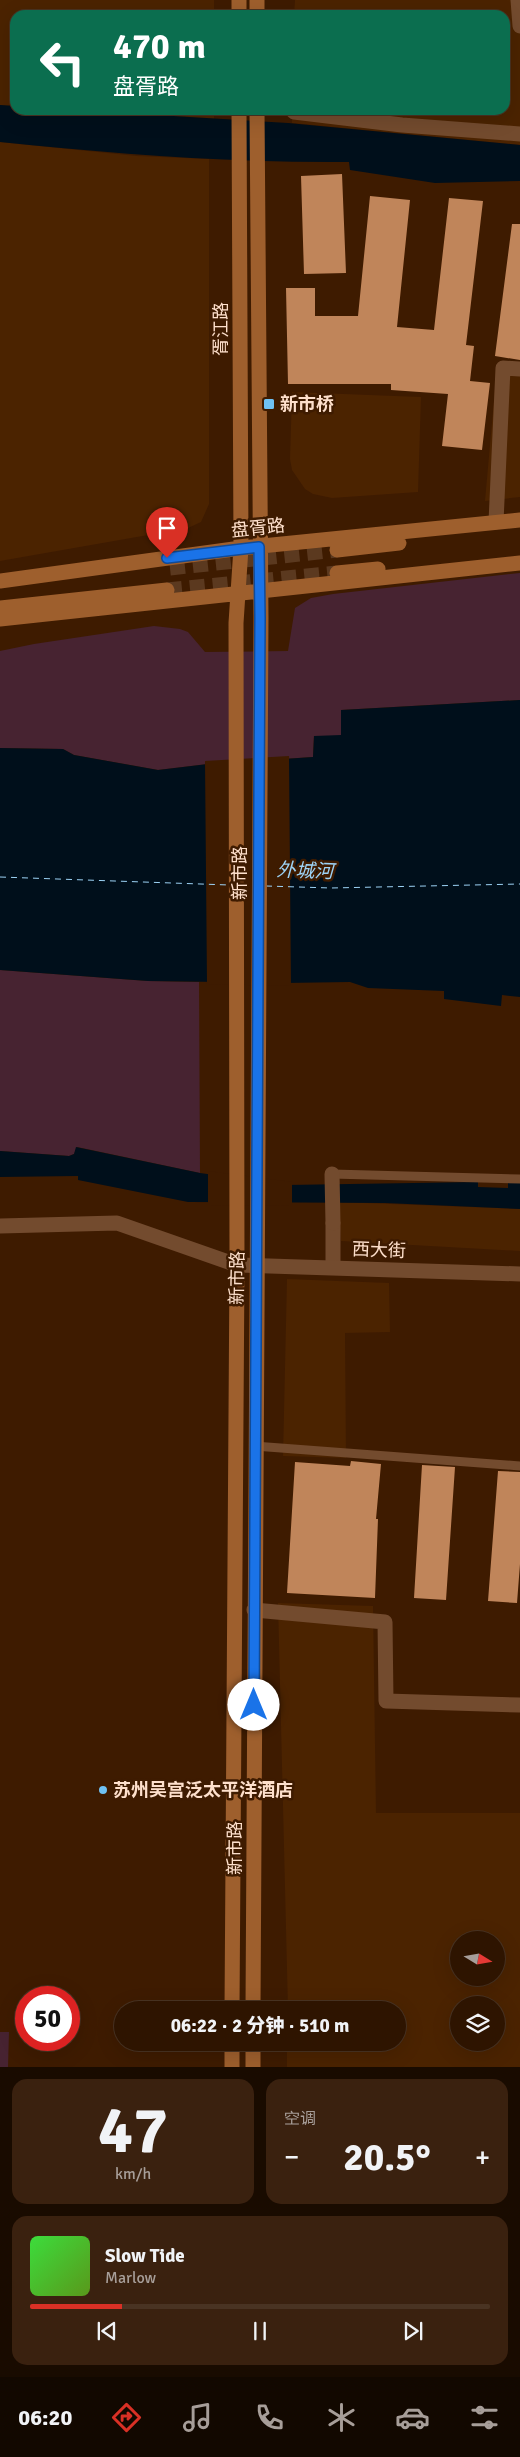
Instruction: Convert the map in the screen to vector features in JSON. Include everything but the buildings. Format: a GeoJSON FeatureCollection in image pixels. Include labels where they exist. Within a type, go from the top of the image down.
{"type":"FeatureCollection","features":[{"type":"Feature","properties":{"kind":"main road","name":"胥江路"},"geometry":{"type":"LineString","coordinates":[[239,115],[241,548]]}},
{"type":"Feature","properties":{"kind":"main road"},"geometry":{"type":"LineString","coordinates":[[257,115],[259,547]]}},
{"type":"Feature","properties":{"kind":"main road","name":"盘胥路"},"geometry":{"type":"LineString","coordinates":[[0,581],[241,548],[520,520]]}},
{"type":"Feature","properties":{"kind":"main road"},"geometry":{"type":"LineString","coordinates":[[337,550],[520,530]]}},
{"type":"Feature","properties":{"kind":"main road","name":"新市路"},"geometry":{"type":"LineString","coordinates":[[253,2001],[259,547]]}},
{"type":"Feature","properties":{"kind":"main road","name":"新市路"},"geometry":{"type":"LineString","coordinates":[[232,2001],[237,1265],[236,623],[241,548]]}},
{"type":"Feature","properties":{"kind":"main road"},"geometry":{"type":"LineString","coordinates":[[337,573],[520,554]]}},
{"type":"Feature","properties":{"kind":"main road"},"geometry":{"type":"LineString","coordinates":[[0,619],[520,562]]}},
{"type":"Feature","properties":{"kind":"main road"},"geometry":{"type":"LineString","coordinates":[[0,587],[170,568]]}},
{"type":"Feature","properties":{"kind":"main road"},"geometry":{"type":"LineString","coordinates":[[0,608],[167,590]]}},
{"type":"Feature","properties":{"kind":"main road"},"geometry":{"type":"LineString","coordinates":[[232,2051],[232,2067]]}},
{"type":"Feature","properties":{"kind":"main road"},"geometry":{"type":"LineString","coordinates":[[253,2051],[253,2067]]}},
{"type":"Feature","properties":{"kind":"street"},"geometry":{"type":"LineString","coordinates":[[518,0],[520,26]]}},
{"type":"Feature","properties":{"kind":"street"},"geometry":{"type":"LineString","coordinates":[[319,115],[402,125],[520,134]]}},
{"type":"Feature","properties":{"kind":"street"},"geometry":{"type":"LineString","coordinates":[[496,522],[503,368],[520,370]]}},
{"type":"Feature","properties":{"kind":"street"},"geometry":{"type":"LineString","coordinates":[[332,1174],[333,1267]]}},
{"type":"Feature","properties":{"kind":"street","name":"西大街"},"geometry":{"type":"LineString","coordinates":[[0,1226],[117,1223],[237,1265],[520,1274]]}},
{"type":"Feature","properties":{"kind":"street"},"geometry":{"type":"LineString","coordinates":[[254,1610],[385,1622],[386,1701],[520,1705]]}},
{"type":"Feature","properties":{"kind":"lane"},"geometry":{"type":"LineString","coordinates":[[332,1174],[520,1178]]}},
{"type":"Feature","properties":{"kind":"lane"},"geometry":{"type":"LineString","coordinates":[[254,1446],[520,1466]]}},
{"type":"Feature","properties":{"kind":"shaded area"},"geometry":{"type":"Polygon","coordinates":[[[0,0],[214,0],[214,10],[10,10],[10,106],[0,105],[0,0]]]}},
{"type":"Feature","properties":{"kind":"shaded area"},"geometry":{"type":"Polygon","coordinates":[[[295,0],[520,0],[520,145],[292,123],[292,115],[510,115],[510,10],[294,10],[295,0]]]}},
{"type":"Feature","properties":{"kind":"shaded area"},"geometry":{"type":"Polygon","coordinates":[[[142,115],[214,115],[214,119],[142,115]]]}},
{"type":"Feature","properties":{"kind":"shaded area"},"geometry":{"type":"Polygon","coordinates":[[[0,142],[137,156],[209,159],[209,504],[201,522],[188,528],[0,561],[0,142]]]}},
{"type":"Feature","properties":{"kind":"shaded area"},"geometry":{"type":"Polygon","coordinates":[[[497,366],[520,370],[520,497],[485,501],[497,366]]]}},
{"type":"Feature","properties":{"kind":"shaded area"},"geometry":{"type":"Polygon","coordinates":[[[292,392],[421,397],[418,492],[332,498],[313,494],[305,489],[292,470],[290,459],[292,392]]]}},
{"type":"Feature","properties":{"kind":"shaded area"},"geometry":{"type":"Polygon","coordinates":[[[520,573],[520,700],[341,710],[341,736],[314,736],[313,757],[208,764],[158,770],[74,755],[63,749],[0,748],[0,651],[154,626],[180,629],[188,632],[205,652],[288,651],[295,608],[311,598],[520,573]]]}},
{"type":"Feature","properties":{"kind":"shaded area"},"geometry":{"type":"Polygon","coordinates":[[[0,970],[148,981],[199,982],[200,1173],[77,1147],[74,1154],[69,1156],[0,1151],[0,970]]]}},
{"type":"Feature","properties":{"kind":"shaded area"},"geometry":{"type":"Polygon","coordinates":[[[338,1202],[520,1209],[520,1251],[341,1241],[338,1202]]]}},
{"type":"Feature","properties":{"kind":"shaded area"},"geometry":{"type":"Polygon","coordinates":[[[287,1279],[389,1283],[390,1332],[345,1333],[346,1458],[283,1456],[287,1279]]]}},
{"type":"Feature","properties":{"kind":"shaded area"},"geometry":{"type":"Polygon","coordinates":[[[278,1603],[373,1606],[376,1813],[520,1813],[520,2067],[287,2067],[287,2051],[406,2051],[406,2001],[288,2001],[278,1603]]]}},
{"type":"Feature","properties":{"kind":"shaded area"},"geometry":{"type":"Polygon","coordinates":[[[0,2032],[9,2032],[8,2067],[0,2067],[0,2032]]]}},
{"type":"Feature","properties":{"kind":"water"},"geometry":{"type":"Polygon","coordinates":[[[0,105],[10,106],[10,115],[156,115],[288,123],[520,145],[520,181],[435,183],[350,170],[349,162],[261,161],[174,157],[0,142],[0,105]]]}},
{"type":"Feature","properties":{"kind":"water","name":"外城河"},"geometry":{"type":"Polygon","coordinates":[[[520,700],[520,997],[502,995],[501,1006],[444,999],[444,991],[368,988],[350,982],[148,981],[0,970],[0,748],[63,749],[74,755],[158,770],[208,764],[313,757],[314,736],[341,735],[341,710],[520,700]]]}},
{"type":"Feature","properties":{"kind":"water"},"geometry":{"type":"Polygon","coordinates":[[[76,1147],[200,1173],[286,1185],[478,1182],[478,1187],[508,1188],[508,1183],[520,1183],[520,1209],[385,1203],[188,1202],[78,1180],[78,1176],[0,1177],[0,1151],[69,1156],[74,1154],[76,1147]]]}},
{"type":"Feature","properties":{"kind":"pier"},"geometry":{"type":"Polygon","coordinates":[[[289,756],[291,986],[207,984],[205,761],[289,756]]]}},
{"type":"Feature","properties":{"kind":"pier"},"geometry":{"type":"Polygon","coordinates":[[[208,1171],[292,1182],[292,1206],[208,1205],[208,1171]]]}},
{"type":"Feature","properties":{"kind":"ferry route"},"geometry":{"type":"LineString","coordinates":[[0,877],[229,885]]}},
{"type":"Feature","properties":{"kind":"ferry route"},"geometry":{"type":"LineString","coordinates":[[266,886],[331,888],[520,884]]}},
{"type":"Feature","properties":{"kind":"ferry route"},"geometry":{"type":"LineString","coordinates":[[243,885],[252,885]]}},
{"type":"Feature","properties":{"kind":"tunnel"},"geometry":{"type":"LineString","coordinates":[[170,568],[337,550]]}},
{"type":"Feature","properties":{"kind":"tunnel"},"geometry":{"type":"LineString","coordinates":[[167,590],[337,573]]}},
{"type":"Feature","properties":{"kind":"place","name":"新市桥"},"geometry":{"type":"Point","coordinates":[269,404]}},
{"type":"Feature","properties":{"kind":"place","name":"苏州吴宫泛太平洋酒店"},"geometry":{"type":"Point","coordinates":[103,1790]}},
{"type":"Feature","properties":{"kind":"route"},"geometry":{"type":"LineString","coordinates":[[167,558],[259,547],[254,1705]]}}]}
